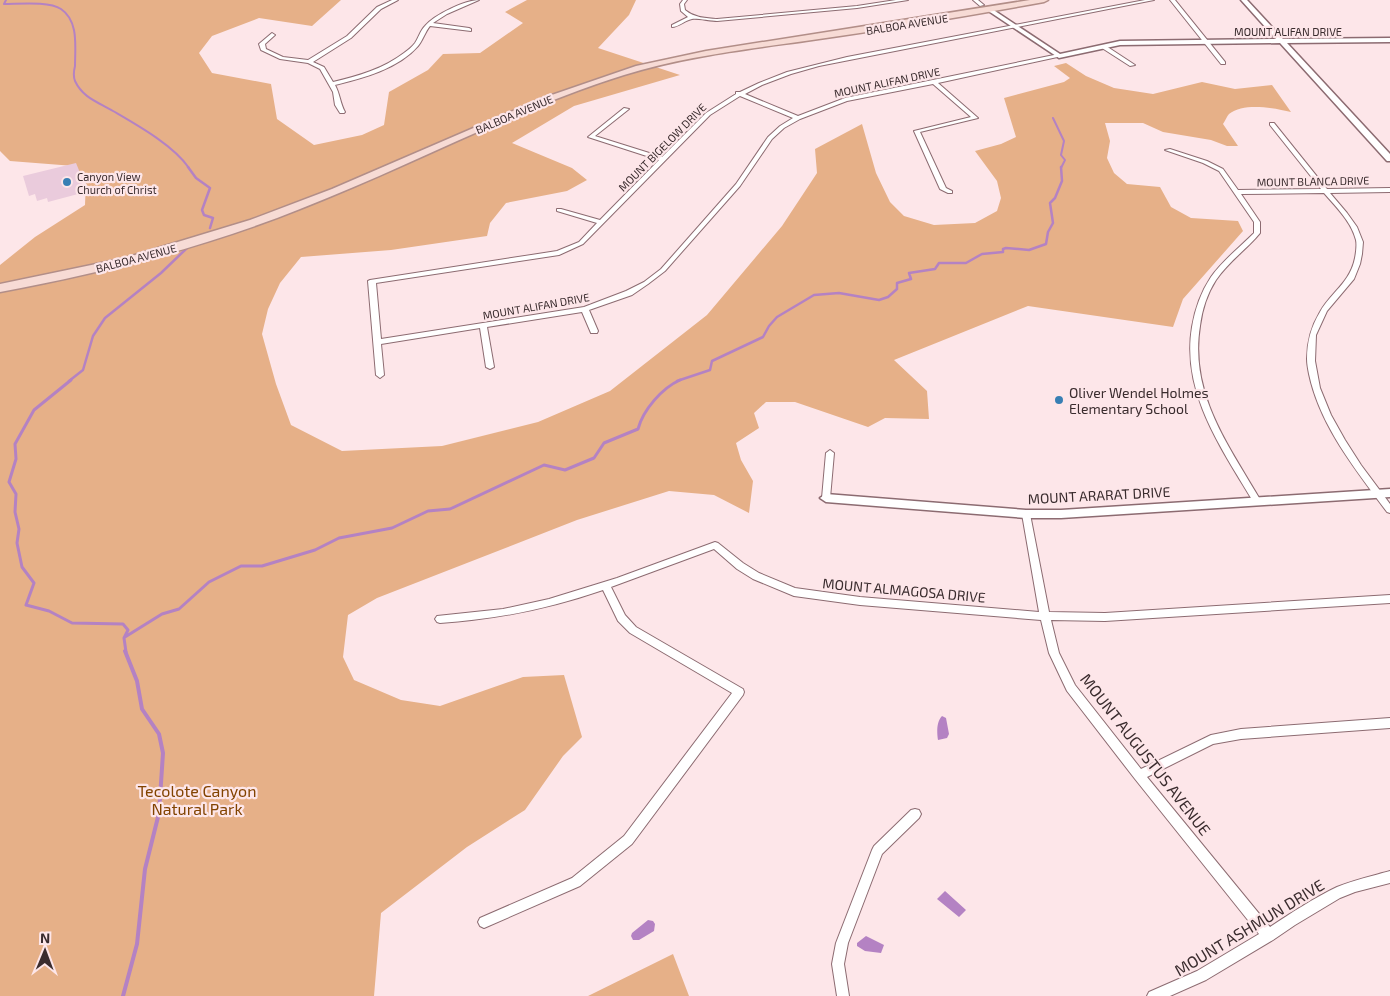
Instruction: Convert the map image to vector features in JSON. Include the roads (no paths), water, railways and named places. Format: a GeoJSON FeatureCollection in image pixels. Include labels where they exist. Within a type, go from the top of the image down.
{"type":"FeatureCollection","features":[{"type":"Feature","properties":{"kind":"main road"},"geometry":{"type":"LineString","coordinates":[[982,5],[992,6],[999,2],[1011,0]]}},
{"type":"Feature","properties":{"kind":"main road","name":"BALBOA AVENUE"},"geometry":{"type":"LineString","coordinates":[[0,282],[99,262],[192,237],[248,218],[325,189],[554,90],[620,68],[666,56],[982,5],[1044,0]]}},
{"type":"Feature","properties":{"kind":"main road","name":"BALBOA AVENUE"},"geometry":{"type":"LineString","coordinates":[[0,288],[102,268],[197,242],[246,226],[334,192],[563,92],[630,70],[671,60],[961,15],[982,5]]}},
{"type":"Feature","properties":{"kind":"street"},"geometry":{"type":"LineString","coordinates":[[308,62],[349,37],[379,8],[396,0]]}},
{"type":"Feature","properties":{"kind":"street"},"geometry":{"type":"LineString","coordinates":[[332,84],[363,78],[378,72],[415,46],[429,24],[477,0]]}},
{"type":"Feature","properties":{"kind":"street"},"geometry":{"type":"LineString","coordinates":[[684,2],[683,11],[692,17],[716,20],[857,7],[906,0]]}},
{"type":"Feature","properties":{"kind":"street","name":"MOUNT BIGELOW DRIVE"},"geometry":{"type":"LineString","coordinates":[[372,281],[559,253],[581,243],[708,114],[738,93],[774,77],[811,66],[1152,0]]}},
{"type":"Feature","properties":{"kind":"street"},"geometry":{"type":"LineString","coordinates":[[1172,0],[1223,64]]}},
{"type":"Feature","properties":{"kind":"street"},"geometry":{"type":"LineString","coordinates":[[1244,0],[1390,159]]}},
{"type":"Feature","properties":{"kind":"street"},"geometry":{"type":"LineString","coordinates":[[982,5],[1059,56]]}},
{"type":"Feature","properties":{"kind":"street"},"geometry":{"type":"LineString","coordinates":[[674,26],[692,17]]}},
{"type":"Feature","properties":{"kind":"street"},"geometry":{"type":"LineString","coordinates":[[429,24],[469,30]]}},
{"type":"Feature","properties":{"kind":"street"},"geometry":{"type":"LineString","coordinates":[[272,35],[262,44],[264,50],[282,58],[308,62],[322,68],[332,84],[342,112]]}},
{"type":"Feature","properties":{"kind":"street","name":"MOUNT ALIFAN DRIVE"},"geometry":{"type":"LineString","coordinates":[[379,342],[585,309],[629,293],[663,270],[738,185],[770,138],[782,127],[798,118],[846,100],[1104,47],[1140,42],[1390,40]]}},
{"type":"Feature","properties":{"kind":"street"},"geometry":{"type":"LineString","coordinates":[[1104,47],[1132,65]]}},
{"type":"Feature","properties":{"kind":"street"},"geometry":{"type":"LineString","coordinates":[[934,82],[975,118],[917,131],[943,189],[950,192]]}},
{"type":"Feature","properties":{"kind":"street"},"geometry":{"type":"LineString","coordinates":[[738,93],[798,118]]}},
{"type":"Feature","properties":{"kind":"street"},"geometry":{"type":"LineString","coordinates":[[626,109],[591,137],[663,159]]}},
{"type":"Feature","properties":{"kind":"street"},"geometry":{"type":"LineString","coordinates":[[1272,124],[1325,191],[1348,216],[1360,244],[1353,276],[1323,312],[1313,332],[1310,355],[1313,380],[1321,403],[1347,450],[1390,510]]}},
{"type":"Feature","properties":{"kind":"street"},"geometry":{"type":"LineString","coordinates":[[1168,150],[1217,167],[1257,222],[1257,233],[1217,275],[1205,296],[1194,330],[1192,349],[1196,378],[1207,413],[1216,432],[1258,501]]}},
{"type":"Feature","properties":{"kind":"street","name":"MOUNT BLANCA DRIVE"},"geometry":{"type":"LineString","coordinates":[[1236,192],[1390,190]]}},
{"type":"Feature","properties":{"kind":"street"},"geometry":{"type":"LineString","coordinates":[[560,210],[601,222]]}},
{"type":"Feature","properties":{"kind":"street"},"geometry":{"type":"LineString","coordinates":[[372,281],[379,342],[380,375]]}},
{"type":"Feature","properties":{"kind":"street"},"geometry":{"type":"LineString","coordinates":[[585,309],[594,331]]}},
{"type":"Feature","properties":{"kind":"street"},"geometry":{"type":"LineString","coordinates":[[483,326],[490,367]]}},
{"type":"Feature","properties":{"kind":"street","name":"MOUNT ARARAT DRIVE"},"geometry":{"type":"LineString","coordinates":[[830,453],[826,498],[1026,514],[1060,514],[1390,493]]}},
{"type":"Feature","properties":{"kind":"street","name":"MOUNT AUGUSTUS AVENUE"},"geometry":{"type":"LineString","coordinates":[[1026,514],[1045,616],[1054,653],[1072,688],[1139,775],[1270,936]]}},
{"type":"Feature","properties":{"kind":"street","name":"MOUNT ALMAGOSA DRIVE"},"geometry":{"type":"LineString","coordinates":[[440,619],[523,609],[606,586],[715,545],[740,566],[756,576],[802,594],[860,601],[1045,616],[1105,617],[1390,599]]}},
{"type":"Feature","properties":{"kind":"street"},"geometry":{"type":"LineString","coordinates":[[484,922],[576,882],[628,840],[739,692],[633,630],[621,618],[606,586]]}},
{"type":"Feature","properties":{"kind":"street"},"geometry":{"type":"LineString","coordinates":[[1139,775],[1212,740],[1241,734],[1390,723]]}},
{"type":"Feature","properties":{"kind":"street"},"geometry":{"type":"LineString","coordinates":[[842,996],[838,964],[842,943],[878,850],[915,814]]}},
{"type":"Feature","properties":{"kind":"street","name":"MOUNT ASHMUN DRIVE"},"geometry":{"type":"LineString","coordinates":[[1153,996],[1180,987],[1270,936],[1337,893],[1390,877]]}},
{"type":"Feature","properties":{"kind":"waterway"},"geometry":{"type":"LineString","coordinates":[[6,0],[4,4],[56,6],[67,14],[71,20],[75,35],[74,75],[78,87],[91,99],[154,136],[174,151],[189,168]]}},
{"type":"Feature","properties":{"kind":"waterway"},"geometry":{"type":"LineString","coordinates":[[1053,118],[1064,141],[1061,155],[1065,160],[1061,168]]}},
{"type":"Feature","properties":{"kind":"waterway"},"geometry":{"type":"LineString","coordinates":[[188,167],[196,178],[210,188],[202,210],[204,215],[213,218],[210,228]]}},
{"type":"Feature","properties":{"kind":"waterway"},"geometry":{"type":"LineString","coordinates":[[680,380],[710,370],[712,361],[763,337],[777,317],[814,295],[839,293],[879,300],[888,297],[897,289],[897,283],[911,279],[909,273],[935,269],[939,263],[966,263],[982,254],[1003,252],[1003,249],[1006,248],[1029,250],[1046,244],[1048,232],[1053,223],[1050,203],[1055,198],[1062,181],[1061,168]]}},
{"type":"Feature","properties":{"kind":"waterway"},"geometry":{"type":"LineString","coordinates":[[69,381],[83,370],[93,336],[105,318],[161,273],[187,248]]}},
{"type":"Feature","properties":{"kind":"waterway"},"geometry":{"type":"LineString","coordinates":[[71,380],[34,410],[15,444],[16,459],[9,482],[16,494],[15,512],[19,529],[17,543],[22,567],[34,583],[26,605],[49,611],[72,623],[123,624],[128,630],[124,638],[126,652]]}},
{"type":"Feature","properties":{"kind":"waterway"},"geometry":{"type":"LineString","coordinates":[[125,637],[162,614],[179,609],[209,582],[241,566],[262,566],[315,550],[339,538],[392,528],[428,511],[450,509],[544,465],[565,470],[594,458],[604,443],[638,429],[644,414],[654,400],[667,388],[680,380]]}},
{"type":"Feature","properties":{"kind":"waterway"},"geometry":{"type":"LineString","coordinates":[[123,996],[137,944],[145,869],[159,813],[163,753],[159,734],[142,709],[137,681],[125,651]]}},
{"type":"Feature","properties":{"kind":"place","name":"Canyon View Church of Christ"},"geometry":{"type":"Point","coordinates":[67,182]}},
{"type":"Feature","properties":{"kind":"place","name":"Oliver Wendel Holmes Elementary School"},"geometry":{"type":"Point","coordinates":[1059,400]}},
{"type":"Feature","properties":{"kind":"park label","name":"Tecolote Canyon Natural Park"},"geometry":{"type":"Point","coordinates":[197,799]}}]}
